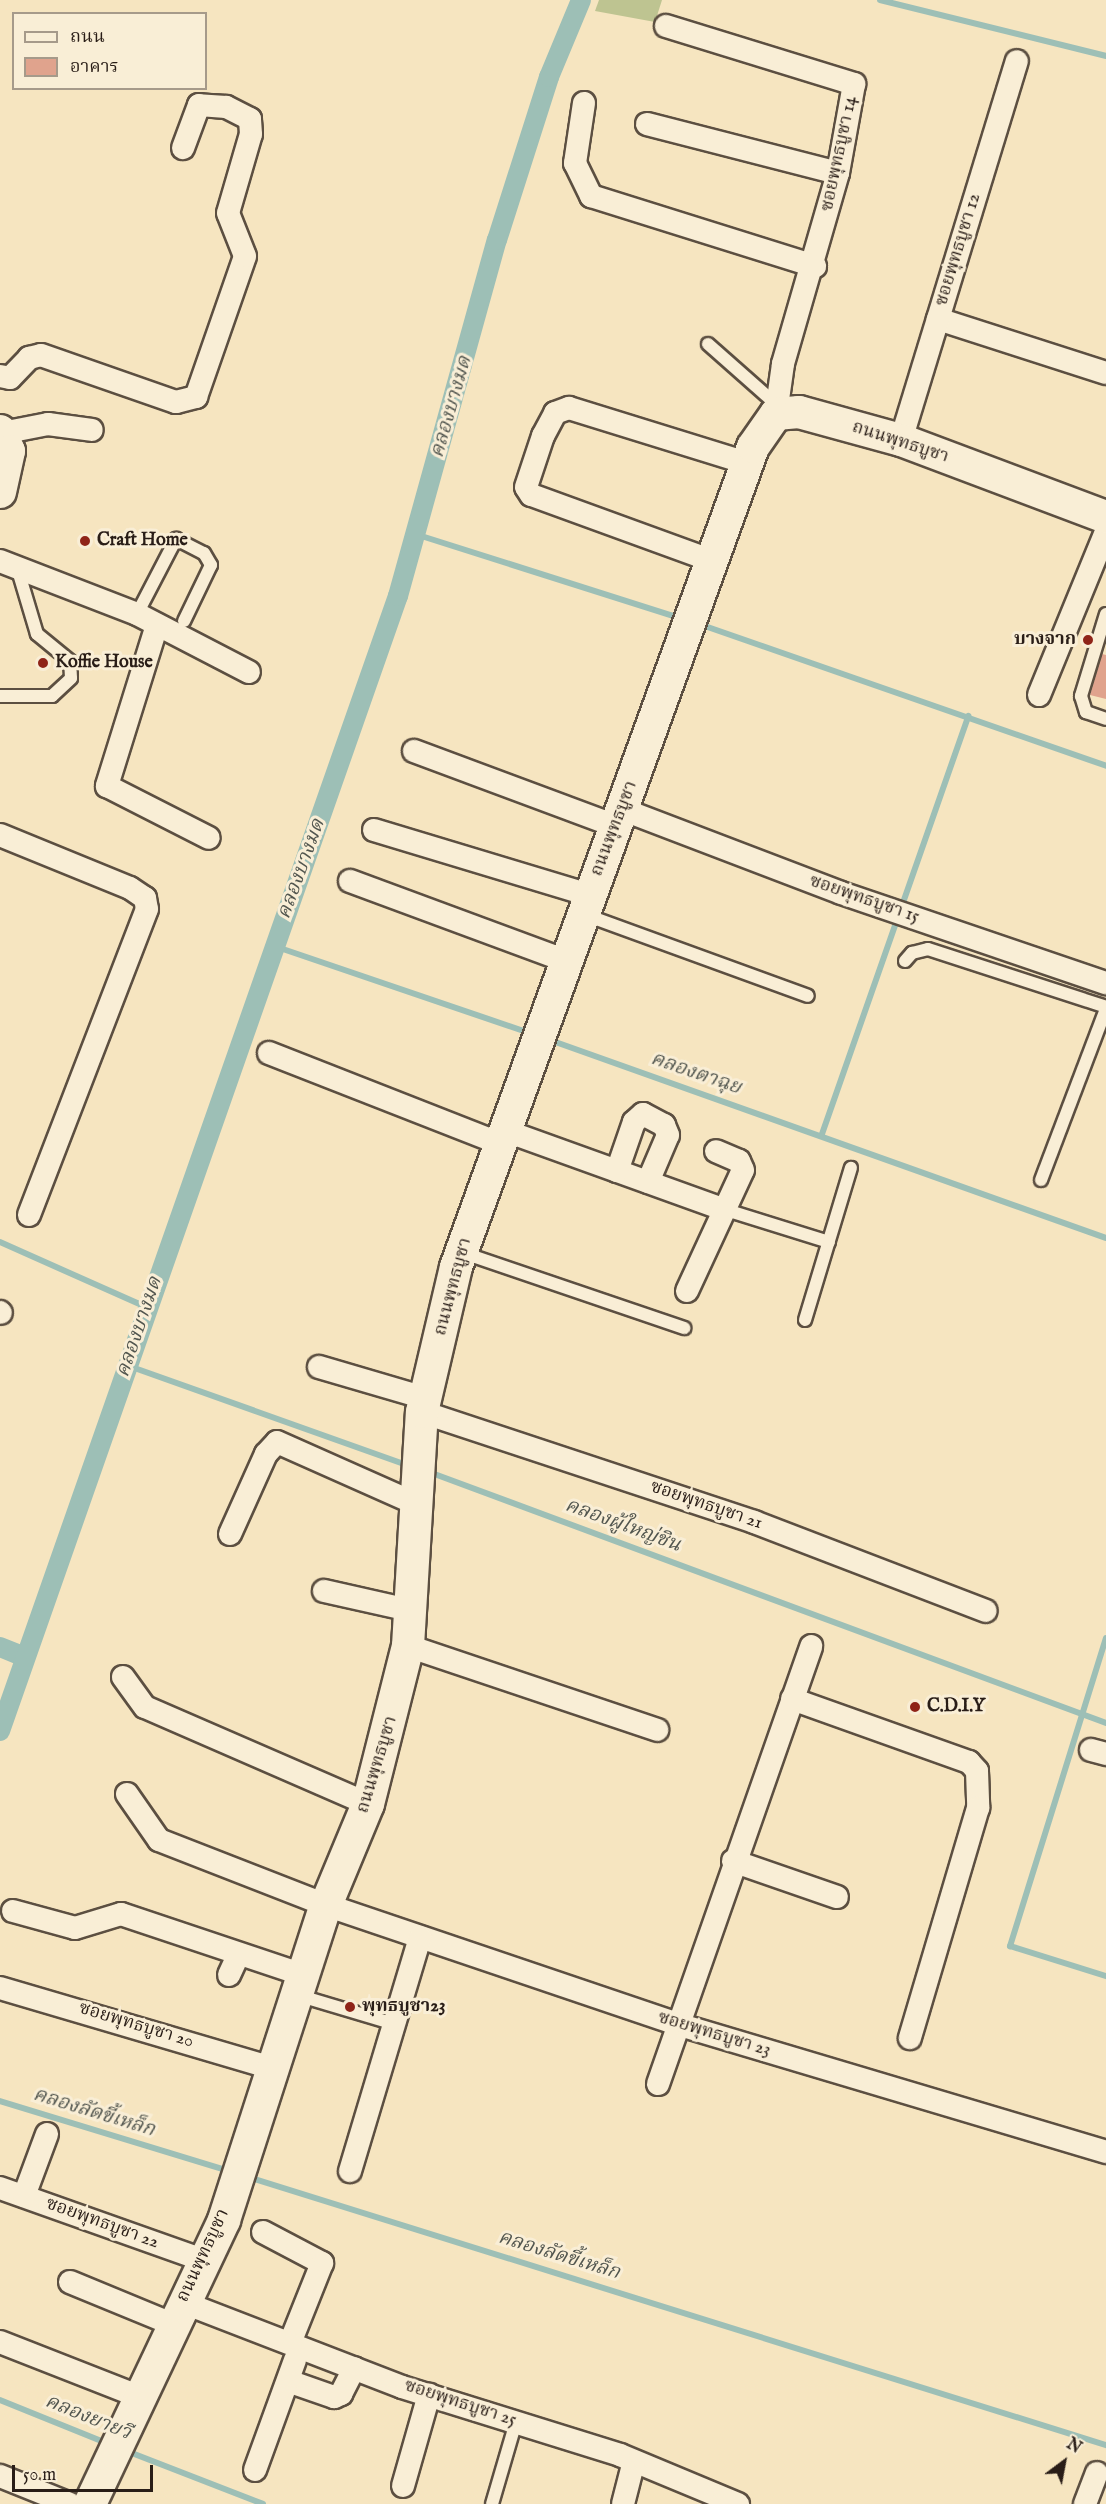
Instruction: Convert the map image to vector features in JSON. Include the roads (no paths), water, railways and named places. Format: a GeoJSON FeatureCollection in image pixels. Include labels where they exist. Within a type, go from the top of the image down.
{"type":"FeatureCollection","features":[{"type":"Feature","properties":{"kind":"main road","name":"ถนนพุทธบูชา"},"geometry":{"type":"LineString","coordinates":[[90,2504],[177,2313],[224,2220],[245,2148],[326,1905],[368,1804],[408,1646],[417,1482],[424,1405],[461,1252],[564,960],[621,818],[710,560],[747,463],[777,410],[799,412],[901,440],[1106,517]]}},
{"type":"Feature","properties":{"kind":"main road"},"geometry":{"type":"LineString","coordinates":[[0,492],[9,462],[1,432]]}},
{"type":"Feature","properties":{"kind":"street","name":"ซอยพุทธบูชา 14"},"geometry":{"type":"LineString","coordinates":[[666,26],[853,81],[838,173],[815,266],[783,364],[777,410]]}},
{"type":"Feature","properties":{"kind":"street","name":"ซอยพุทธบูชา 12"},"geometry":{"type":"LineString","coordinates":[[901,440],[1017,61]]}},
{"type":"Feature","properties":{"kind":"street"},"geometry":{"type":"LineString","coordinates":[[1,380],[41,355],[176,402],[196,397],[245,256],[228,213],[251,134],[250,119],[205,102],[196,109],[183,148]]}},
{"type":"Feature","properties":{"kind":"street"},"geometry":{"type":"LineString","coordinates":[[584,103],[575,163],[591,196],[815,266]]}},
{"type":"Feature","properties":{"kind":"street"},"geometry":{"type":"LineString","coordinates":[[647,124],[838,173]]}},
{"type":"Feature","properties":{"kind":"street"},"geometry":{"type":"LineString","coordinates":[[938,319],[1106,373]]}},
{"type":"Feature","properties":{"kind":"street"},"geometry":{"type":"LineString","coordinates":[[710,560],[531,495],[526,487],[543,436],[555,413],[568,408],[747,463]]}},
{"type":"Feature","properties":{"kind":"street"},"geometry":{"type":"LineString","coordinates":[[1,432],[39,424],[92,430]]}},
{"type":"Feature","properties":{"kind":"street"},"geometry":{"type":"LineString","coordinates":[[1039,695],[1106,532]]}},
{"type":"Feature","properties":{"kind":"street"},"geometry":{"type":"LineString","coordinates":[[8,564],[137,614],[249,672]]}},
{"type":"Feature","properties":{"kind":"street"},"geometry":{"type":"LineString","coordinates":[[157,625],[107,786],[209,838]]}},
{"type":"Feature","properties":{"kind":"street","name":"ซอยพุทธบูชา 15"},"geometry":{"type":"LineString","coordinates":[[414,751],[621,818],[1106,982]]}},
{"type":"Feature","properties":{"kind":"street"},"geometry":{"type":"LineString","coordinates":[[374,830],[586,904]]}},
{"type":"Feature","properties":{"kind":"street"},"geometry":{"type":"LineString","coordinates":[[0,835],[130,888],[145,898],[147,909],[28,1215]]}},
{"type":"Feature","properties":{"kind":"street"},"geometry":{"type":"LineString","coordinates":[[350,881],[564,960]]}},
{"type":"Feature","properties":{"kind":"street"},"geometry":{"type":"LineString","coordinates":[[269,1053],[503,1137],[617,1171],[723,1209]]}},
{"type":"Feature","properties":{"kind":"street"},"geometry":{"type":"LineString","coordinates":[[617,1171],[637,1117],[643,1114],[664,1125],[668,1135],[648,1182]]}},
{"type":"Feature","properties":{"kind":"street"},"geometry":{"type":"LineString","coordinates":[[687,1291],[743,1165],[716,1151]]}},
{"type":"Feature","properties":{"kind":"street","name":"ซอยพุทธบูชา 21"},"geometry":{"type":"LineString","coordinates":[[319,1368],[754,1522],[986,1611]]}},
{"type":"Feature","properties":{"kind":"street"},"geometry":{"type":"LineString","coordinates":[[230,1534],[266,1454],[277,1442],[417,1482]]}},
{"type":"Feature","properties":{"kind":"street"},"geometry":{"type":"LineString","coordinates":[[324,1591],[409,1610]]}},
{"type":"Feature","properties":{"kind":"street"},"geometry":{"type":"LineString","coordinates":[[408,1646],[657,1730]]}},
{"type":"Feature","properties":{"kind":"street"},"geometry":{"type":"LineString","coordinates":[[658,2084],[733,1861],[811,1646]]}},
{"type":"Feature","properties":{"kind":"street"},"geometry":{"type":"LineString","coordinates":[[123,1677],[145,1707],[368,1804]]}},
{"type":"Feature","properties":{"kind":"street"},"geometry":{"type":"LineString","coordinates":[[792,1699],[969,1762],[977,1771],[978,1808],[910,2038]]}},
{"type":"Feature","properties":{"kind":"street","name":"ซอยพุทธบูชา 23"},"geometry":{"type":"LineString","coordinates":[[128,1794],[159,1840],[326,1905],[677,2024],[1106,2152]]}},
{"type":"Feature","properties":{"kind":"street"},"geometry":{"type":"LineString","coordinates":[[733,1861],[837,1897]]}},
{"type":"Feature","properties":{"kind":"street"},"geometry":{"type":"LineString","coordinates":[[13,1911],[75,1928],[121,1914],[239,1954],[299,1985]]}},
{"type":"Feature","properties":{"kind":"street"},"geometry":{"type":"LineString","coordinates":[[350,2172],[420,1937]]}},
{"type":"Feature","properties":{"kind":"street"},"geometry":{"type":"LineString","coordinates":[[229,1975],[239,1954]]}},
{"type":"Feature","properties":{"kind":"street","name":"ซอยพุทธบูชา 20"},"geometry":{"type":"LineString","coordinates":[[0,1988],[271,2068]]}},
{"type":"Feature","properties":{"kind":"street"},"geometry":{"type":"LineString","coordinates":[[24,2196],[47,2134]]}},
{"type":"Feature","properties":{"kind":"street","name":"ซอยพุทธบูชา 22"},"geometry":{"type":"LineString","coordinates":[[0,2188],[203,2260]]}},
{"type":"Feature","properties":{"kind":"street"},"geometry":{"type":"LineString","coordinates":[[255,2470],[322,2263],[263,2232]]}},
{"type":"Feature","properties":{"kind":"street","name":"ซอยพุทธบูชา 25"},"geometry":{"type":"LineString","coordinates":[[70,2282],[177,2313],[291,2361],[354,2368],[429,2395],[634,2461],[707,2498],[738,2504]]}},
{"type":"Feature","properties":{"kind":"street"},"geometry":{"type":"LineString","coordinates":[[0,2342],[138,2396]]}},
{"type":"Feature","properties":{"kind":"street"},"geometry":{"type":"LineString","coordinates":[[291,2361],[334,2397],[341,2394],[354,2368]]}},
{"type":"Feature","properties":{"kind":"street"},"geometry":{"type":"LineString","coordinates":[[404,2486],[429,2395]]}},
{"type":"Feature","properties":{"kind":"street"},"geometry":{"type":"LineString","coordinates":[[622,2504],[634,2461]]}},
{"type":"Feature","properties":{"kind":"street"},"geometry":{"type":"LineString","coordinates":[[1085,2504],[1096,2474]]}},
{"type":"Feature","properties":{"kind":"street"},"geometry":{"type":"LineString","coordinates":[[0,2476],[70,2504]]}},
{"type":"Feature","properties":{"kind":"lane"},"geometry":{"type":"LineString","coordinates":[[708,344],[763,387],[777,410]]}},
{"type":"Feature","properties":{"kind":"lane"},"geometry":{"type":"LineString","coordinates":[[137,614],[176,539],[204,553],[211,565],[184,621]]}},
{"type":"Feature","properties":{"kind":"lane"},"geometry":{"type":"LineString","coordinates":[[0,696],[52,696],[71,678],[69,661],[37,634],[8,564]]}},
{"type":"Feature","properties":{"kind":"lane"},"geometry":{"type":"LineString","coordinates":[[1106,614],[1081,696],[1086,712],[1106,719]]}},
{"type":"Feature","properties":{"kind":"lane"},"geometry":{"type":"LineString","coordinates":[[586,904],[808,996]]}},
{"type":"Feature","properties":{"kind":"lane"},"geometry":{"type":"LineString","coordinates":[[905,961],[912,953],[928,949],[1106,1008],[1041,1180]]}},
{"type":"Feature","properties":{"kind":"lane"},"geometry":{"type":"LineString","coordinates":[[805,1320],[851,1168]]}},
{"type":"Feature","properties":{"kind":"lane"},"geometry":{"type":"LineString","coordinates":[[723,1209],[828,1242]]}},
{"type":"Feature","properties":{"kind":"lane"},"geometry":{"type":"LineString","coordinates":[[461,1252],[684,1328]]}},
{"type":"Feature","properties":{"kind":"lane"},"geometry":{"type":"LineString","coordinates":[[299,1985],[394,2024]]}},
{"type":"Feature","properties":{"kind":"lane"},"geometry":{"type":"LineString","coordinates":[[492,2504],[516,2422]]}},
{"type":"Feature","properties":{"kind":"waterway","name":"คลองบางมด"},"geometry":{"type":"LineString","coordinates":[[0,1731],[398,596],[497,240],[549,77],[581,0]]}},
{"type":"Feature","properties":{"kind":"waterway"},"geometry":{"type":"LineString","coordinates":[[880,0],[1106,56]]}},
{"type":"Feature","properties":{"kind":"waterway"},"geometry":{"type":"LineString","coordinates":[[415,534],[680,618]]}},
{"type":"Feature","properties":{"kind":"waterway"},"geometry":{"type":"LineString","coordinates":[[699,624],[1106,766]]}},
{"type":"Feature","properties":{"kind":"waterway"},"geometry":{"type":"LineString","coordinates":[[822,1134],[968,716]]}},
{"type":"Feature","properties":{"kind":"waterway","name":"คลองตาฉุย"},"geometry":{"type":"LineString","coordinates":[[274,946],[532,1034]]}},
{"type":"Feature","properties":{"kind":"waterway","name":"คลองตาฉุย"},"geometry":{"type":"LineString","coordinates":[[547,1039],[1106,1238]]}},
{"type":"Feature","properties":{"kind":"waterway"},"geometry":{"type":"LineString","coordinates":[[0,1242],[146,1307]]}},
{"type":"Feature","properties":{"kind":"waterway","name":"คลองผู้ใหญ่ชิน"},"geometry":{"type":"LineString","coordinates":[[126,1365],[410,1466]]}},
{"type":"Feature","properties":{"kind":"waterway","name":"คลองผู้ใหญ่ชิน"},"geometry":{"type":"LineString","coordinates":[[429,1472],[1106,1723]]}},
{"type":"Feature","properties":{"kind":"waterway"},"geometry":{"type":"LineString","coordinates":[[1106,1638],[1010,1946],[1106,1976]]}},
{"type":"Feature","properties":{"kind":"waterway"},"geometry":{"type":"LineString","coordinates":[[0,1647],[25,1657]]}},
{"type":"Feature","properties":{"kind":"waterway","name":"คลองลัดขี้เหล็ก"},"geometry":{"type":"LineString","coordinates":[[0,2101],[229,2171]]}},
{"type":"Feature","properties":{"kind":"waterway","name":"คลองลัดขี้เหล็ก"},"geometry":{"type":"LineString","coordinates":[[248,2177],[1106,2445]]}},
{"type":"Feature","properties":{"kind":"waterway","name":"คลองยายวี"},"geometry":{"type":"LineString","coordinates":[[0,2400],[109,2444]]}},
{"type":"Feature","properties":{"kind":"waterway","name":"คลองยายวี"},"geometry":{"type":"LineString","coordinates":[[124,2450],[263,2504]]}},
{"type":"Feature","properties":{"kind":"place","name":"Craft Home"},"geometry":{"type":"Point","coordinates":[85,541]}},
{"type":"Feature","properties":{"kind":"place","name":"บางจาก"},"geometry":{"type":"Point","coordinates":[1088,640]}},
{"type":"Feature","properties":{"kind":"place","name":"Koffie House"},"geometry":{"type":"Point","coordinates":[43,663]}},
{"type":"Feature","properties":{"kind":"place","name":"C.D.I.Y"},"geometry":{"type":"Point","coordinates":[915,1707]}},
{"type":"Feature","properties":{"kind":"place","name":"พุทธบูชา23"},"geometry":{"type":"Point","coordinates":[350,2007]}}]}
